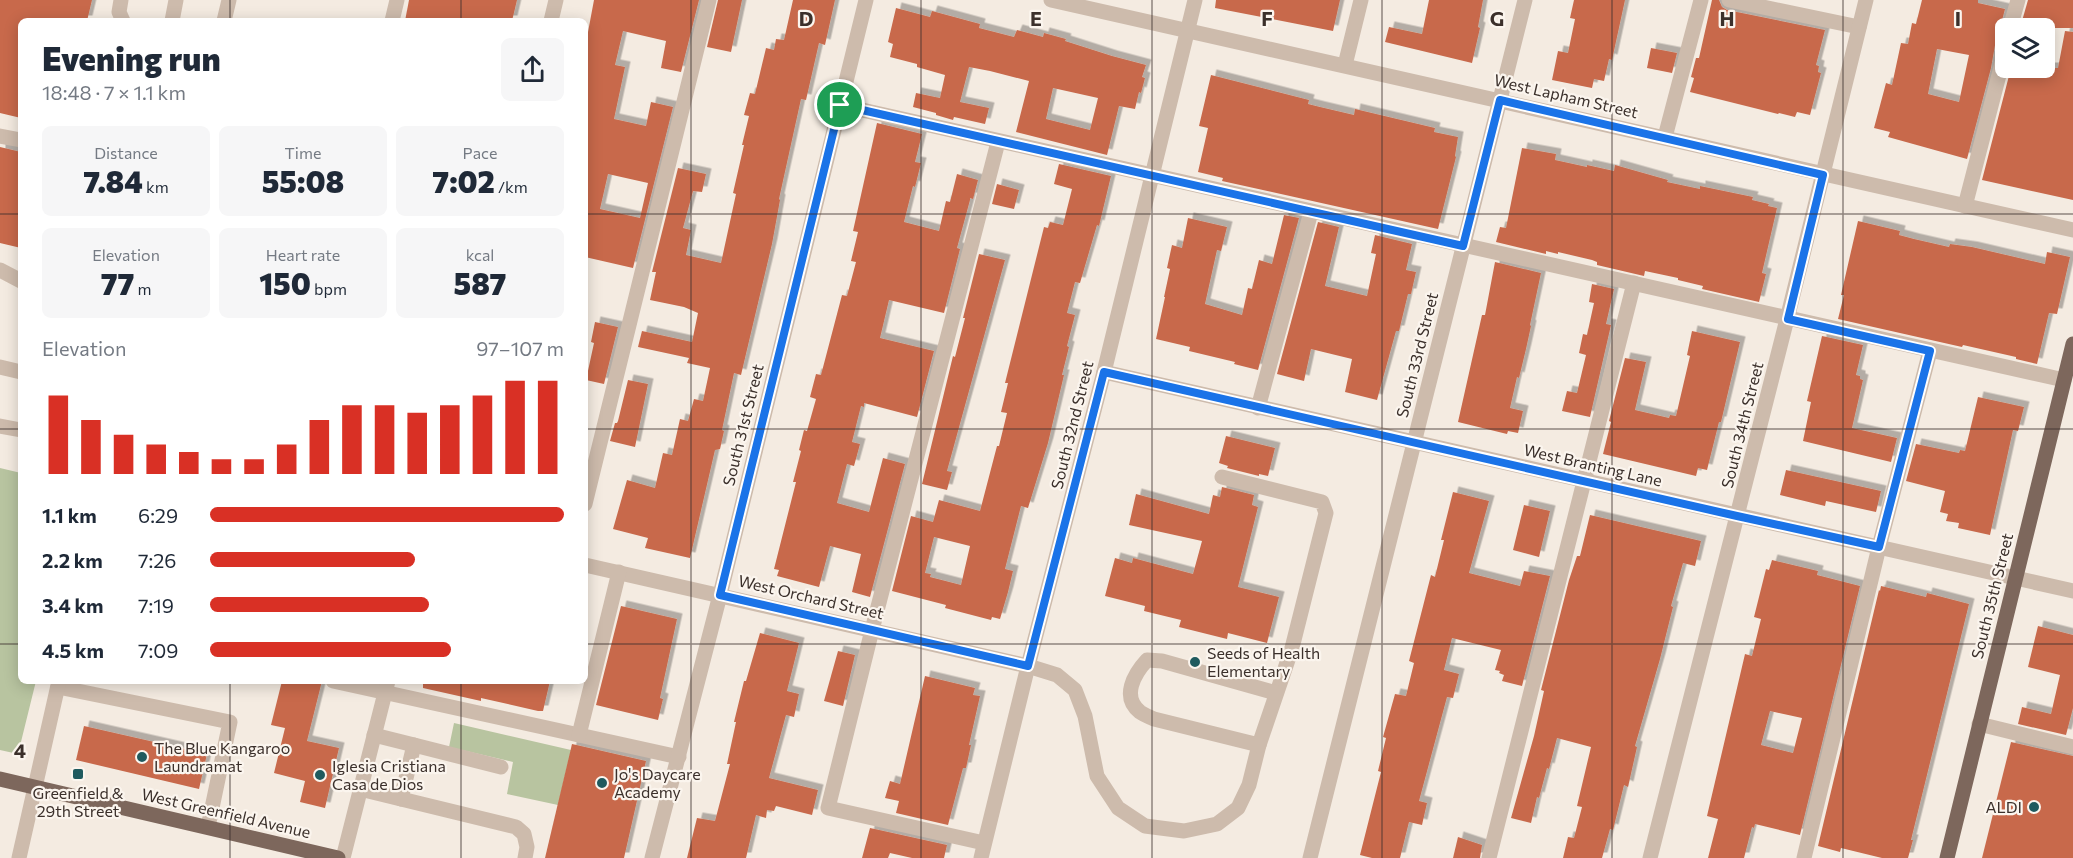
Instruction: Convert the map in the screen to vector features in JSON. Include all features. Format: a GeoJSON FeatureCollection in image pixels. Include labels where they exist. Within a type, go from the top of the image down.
{"type":"FeatureCollection","features":[{"type":"Feature","properties":{"kind":"main road","name":"South 35th Street"},"geometry":{"type":"LineString","coordinates":[[1947,858],[2073,344]]}},
{"type":"Feature","properties":{"kind":"main road","name":"West Greenfield Avenue"},"geometry":{"type":"LineString","coordinates":[[0,779],[338,858]]}},
{"type":"Feature","properties":{"kind":"street"},"geometry":{"type":"LineString","coordinates":[[121,0],[118,12],[121,18]]}},
{"type":"Feature","properties":{"kind":"street"},"geometry":{"type":"LineString","coordinates":[[173,18],[176,0]]}},
{"type":"Feature","properties":{"kind":"street"},"geometry":{"type":"LineString","coordinates":[[225,18],[229,0]]}},
{"type":"Feature","properties":{"kind":"street"},"geometry":{"type":"LineString","coordinates":[[393,18],[397,0]]}},
{"type":"Feature","properties":{"kind":"street"},"geometry":{"type":"LineString","coordinates":[[552,18],[556,0]]}},
{"type":"Feature","properties":{"kind":"street"},"geometry":{"type":"LineString","coordinates":[[588,492],[709,0]]}},
{"type":"Feature","properties":{"kind":"street","name":"South 31st Street"},"geometry":{"type":"LineString","coordinates":[[652,858],[720,595],[866,0]]}},
{"type":"Feature","properties":{"kind":"street","name":"West Lapham Street"},"geometry":{"type":"LineString","coordinates":[[1051,0],[2073,230]]}},
{"type":"Feature","properties":{"kind":"street","name":"South 32nd Street"},"geometry":{"type":"LineString","coordinates":[[982,850],[1153,177],[1195,0]]}},
{"type":"Feature","properties":{"kind":"street"},"geometry":{"type":"LineString","coordinates":[[1345,65],[1361,0]]}},
{"type":"Feature","properties":{"kind":"street","name":"South 33rd Street"},"geometry":{"type":"LineString","coordinates":[[1310,858],[1525,0]]}},
{"type":"Feature","properties":{"kind":"street"},"geometry":{"type":"LineString","coordinates":[[1665,137],[1701,0]]}},
{"type":"Feature","properties":{"kind":"street"},"geometry":{"type":"LineString","coordinates":[[1729,0],[1859,27]]}},
{"type":"Feature","properties":{"kind":"street","name":"South 34th Street"},"geometry":{"type":"LineString","coordinates":[[1650,858],[1788,319],[1866,0]]}},
{"type":"Feature","properties":{"kind":"street"},"geometry":{"type":"LineString","coordinates":[[2013,18],[2018,0]]}},
{"type":"Feature","properties":{"kind":"street"},"geometry":{"type":"LineString","coordinates":[[1965,206],[1998,78]]}},
{"type":"Feature","properties":{"kind":"street"},"geometry":{"type":"LineString","coordinates":[[840,105],[2064,380]]}},
{"type":"Feature","properties":{"kind":"street"},"geometry":{"type":"LineString","coordinates":[[0,136],[18,139]]}},
{"type":"Feature","properties":{"kind":"street"},"geometry":{"type":"LineString","coordinates":[[982,850],[828,808],[998,142]]}},
{"type":"Feature","properties":{"kind":"street"},"geometry":{"type":"LineString","coordinates":[[1258,408],[1311,212]]}},
{"type":"Feature","properties":{"kind":"street"},"geometry":{"type":"LineString","coordinates":[[0,270],[18,279]]}},
{"type":"Feature","properties":{"kind":"street"},"geometry":{"type":"LineString","coordinates":[[1489,858],[1634,283]]}},
{"type":"Feature","properties":{"kind":"street"},"geometry":{"type":"LineString","coordinates":[[1804,858],[1879,547],[1930,351]]}},
{"type":"Feature","properties":{"kind":"street"},"geometry":{"type":"LineString","coordinates":[[0,367],[18,371]]}},
{"type":"Feature","properties":{"kind":"street","name":"West Branting Lane"},"geometry":{"type":"LineString","coordinates":[[1104,372],[2073,591]]}},
{"type":"Feature","properties":{"kind":"street"},"geometry":{"type":"LineString","coordinates":[[0,426],[18,429]]}},
{"type":"Feature","properties":{"kind":"street","name":"West Orchard Street"},"geometry":{"type":"LineString","coordinates":[[588,566],[1028,666],[1057,675],[1075,690],[1085,716],[1097,776],[1118,808],[1145,825],[1184,831],[1217,824],[1238,808],[1249,785],[1259,745],[1292,648],[1326,513],[1322,502],[1222,477]]}},
{"type":"Feature","properties":{"kind":"street"},"geometry":{"type":"LineString","coordinates":[[579,735],[619,572]]}},
{"type":"Feature","properties":{"kind":"street"},"geometry":{"type":"LineString","coordinates":[[1259,745],[1154,719],[1139,712],[1131,700],[1131,685],[1137,670],[1147,660],[1162,661],[1276,693]]}},
{"type":"Feature","properties":{"kind":"street"},"geometry":{"type":"LineString","coordinates":[[18,858],[59,684],[230,722],[208,827]]}},
{"type":"Feature","properties":{"kind":"street"},"geometry":{"type":"LineString","coordinates":[[360,684],[386,687],[579,735],[679,757]]}},
{"type":"Feature","properties":{"kind":"street"},"geometry":{"type":"LineString","coordinates":[[343,858],[386,687]]}},
{"type":"Feature","properties":{"kind":"street"},"geometry":{"type":"LineString","coordinates":[[1979,724],[2073,747]]}},
{"type":"Feature","properties":{"kind":"street"},"geometry":{"type":"LineString","coordinates":[[374,735],[501,767]]}},
{"type":"Feature","properties":{"kind":"street"},"geometry":{"type":"LineString","coordinates":[[401,799],[414,745]]}},
{"type":"Feature","properties":{"kind":"street"},"geometry":{"type":"LineString","coordinates":[[360,789],[516,827],[524,834],[527,847],[525,858]]}},
{"type":"Feature","properties":{"kind":"green space"},"geometry":{"type":"Polygon","coordinates":[[[0,468],[18,472],[18,684],[35,684],[18,754],[0,750],[0,468]]]}},
{"type":"Feature","properties":{"kind":"green space"},"geometry":{"type":"Polygon","coordinates":[[[454,723],[571,750],[558,805],[507,794],[513,762],[449,747],[454,723]]]}},
{"type":"Feature","properties":{"kind":"building"},"geometry":{"type":"Polygon","coordinates":[[[0,0],[92,0],[88,18],[18,18],[18,117],[0,113],[0,0]]]}},
{"type":"Feature","properties":{"kind":"building"},"geometry":{"type":"Polygon","coordinates":[[[409,0],[517,0],[513,18],[406,18],[409,0]]]}},
{"type":"Feature","properties":{"kind":"building"},"geometry":{"type":"Polygon","coordinates":[[[594,0],[699,0],[681,72],[661,68],[666,41],[623,31],[615,65],[625,67],[614,119],[646,126],[651,102],[673,107],[633,268],[588,258],[588,32],[594,0]],[[608,174],[600,209],[640,218],[648,183],[608,174]]]}},
{"type":"Feature","properties":{"kind":"building"},"geometry":{"type":"Polygon","coordinates":[[[718,0],[742,0],[731,52],[707,47],[718,0]]]}},
{"type":"Feature","properties":{"kind":"building"},"geometry":{"type":"Polygon","coordinates":[[[793,0],[835,0],[825,45],[819,43],[806,100],[801,99],[779,199],[772,244],[741,375],[734,373],[720,449],[715,450],[690,558],[645,548],[648,538],[613,529],[627,480],[655,488],[663,453],[672,455],[680,419],[688,421],[694,399],[703,401],[710,368],[687,363],[689,358],[638,347],[642,331],[692,342],[698,313],[684,307],[650,300],[656,272],[652,272],[678,168],[706,174],[702,192],[693,191],[683,228],[691,230],[686,255],[721,263],[736,194],[733,193],[749,116],[744,115],[750,93],[755,94],[766,48],[774,50],[776,39],[784,40],[793,0]]]}},
{"type":"Feature","properties":{"kind":"building"},"geometry":{"type":"Polygon","coordinates":[[[1216,0],[1340,0],[1333,31],[1215,8],[1216,0]]]}},
{"type":"Feature","properties":{"kind":"building"},"geometry":{"type":"Polygon","coordinates":[[[1429,0],[1483,0],[1478,27],[1480,28],[1472,63],[1385,42],[1389,27],[1422,34],[1429,0]]]}},
{"type":"Feature","properties":{"kind":"building"},"geometry":{"type":"Polygon","coordinates":[[[1574,0],[1625,0],[1612,60],[1609,59],[1604,81],[1594,79],[1592,88],[1552,80],[1558,51],[1568,53],[1575,19],[1570,18],[1574,0]]]}},
{"type":"Feature","properties":{"kind":"building"},"geometry":{"type":"Polygon","coordinates":[[[1712,0],[1719,0],[1722,7],[1727,10],[1825,30],[1816,65],[1819,66],[1818,72],[1821,73],[1810,115],[1797,112],[1795,117],[1778,114],[1690,92],[1694,78],[1691,77],[1696,58],[1699,58],[1712,0]]]}},
{"type":"Feature","properties":{"kind":"building"},"geometry":{"type":"Polygon","coordinates":[[[1922,0],[1978,0],[1978,3],[2005,9],[2003,18],[1995,18],[1995,45],[1991,68],[1967,159],[1888,137],[1890,132],[1874,128],[1886,83],[1892,85],[1901,43],[1908,44],[1912,23],[1916,24],[1922,0]],[[1937,49],[1928,94],[1959,102],[1969,55],[1937,49]]]}},
{"type":"Feature","properties":{"kind":"building"},"geometry":{"type":"Polygon","coordinates":[[[2028,0],[2073,0],[2073,28],[2055,28],[2055,18],[2023,18],[2028,0]]]}},
{"type":"Feature","properties":{"kind":"building"},"geometry":{"type":"Polygon","coordinates":[[[896,8],[930,17],[932,11],[980,24],[979,28],[1014,37],[1017,30],[1043,37],[1044,33],[1066,39],[1065,41],[1146,65],[1142,77],[1145,78],[1135,109],[1119,106],[1107,155],[1016,132],[1029,81],[990,71],[969,67],[960,102],[989,108],[985,124],[954,117],[953,120],[913,107],[916,93],[940,98],[945,75],[890,57],[893,44],[888,42],[896,8]],[[1053,88],[1046,119],[1090,130],[1098,98],[1053,88]]]}},
{"type":"Feature","properties":{"kind":"building"},"geometry":{"type":"Polygon","coordinates":[[[2065,31],[2073,32],[2073,200],[1982,180],[2008,78],[2055,78],[2055,68],[2058,68],[2065,31]]]}},
{"type":"Feature","properties":{"kind":"building"},"geometry":{"type":"Polygon","coordinates":[[[1651,48],[1677,53],[1672,73],[1647,68],[1651,48]]]}},
{"type":"Feature","properties":{"kind":"building"},"geometry":{"type":"Polygon","coordinates":[[[1211,75],[1309,100],[1308,104],[1354,115],[1355,109],[1435,128],[1434,132],[1458,137],[1456,157],[1438,229],[1222,181],[1223,178],[1198,172],[1208,128],[1199,126],[1211,75]]]}},
{"type":"Feature","properties":{"kind":"building"},"geometry":{"type":"Polygon","coordinates":[[[877,123],[922,134],[915,162],[921,163],[904,222],[939,231],[946,201],[950,202],[957,174],[978,180],[973,199],[970,198],[957,248],[960,249],[944,313],[889,300],[880,338],[934,351],[917,417],[864,403],[864,407],[861,406],[852,442],[860,444],[854,466],[847,464],[837,503],[869,512],[883,458],[905,464],[870,597],[852,592],[861,554],[830,546],[819,587],[777,576],[779,570],[774,569],[796,482],[793,482],[801,451],[799,450],[816,399],[810,397],[816,374],[821,375],[842,295],[847,296],[856,262],[851,261],[858,232],[853,231],[877,123]]]}},
{"type":"Feature","properties":{"kind":"building"},"geometry":{"type":"Polygon","coordinates":[[[0,147],[18,151],[18,247],[0,243],[0,147]]]}},
{"type":"Feature","properties":{"kind":"building"},"geometry":{"type":"Polygon","coordinates":[[[1522,148],[1556,154],[1555,160],[1587,167],[1587,165],[1614,171],[1615,165],[1668,180],[1667,182],[1753,197],[1752,200],[1777,208],[1762,273],[1766,274],[1759,302],[1702,289],[1703,286],[1678,280],[1678,278],[1645,271],[1644,276],[1597,265],[1597,262],[1592,260],[1558,252],[1558,254],[1546,251],[1546,254],[1496,242],[1500,227],[1506,228],[1522,148]]]}},
{"type":"Feature","properties":{"kind":"building"},"geometry":{"type":"Polygon","coordinates":[[[1059,164],[1111,176],[1099,226],[1097,225],[1080,283],[1075,282],[1067,313],[1075,315],[1067,346],[1069,347],[1062,375],[1064,375],[1048,443],[1028,508],[1021,506],[1005,569],[1013,571],[1008,592],[1000,619],[992,617],[991,620],[892,591],[911,516],[933,522],[939,500],[980,511],[1007,413],[1001,412],[1008,383],[1005,383],[1044,227],[1048,228],[1050,222],[1063,225],[1072,189],[1054,184],[1059,164]],[[934,537],[925,573],[931,574],[930,577],[961,585],[970,546],[934,537]]]}},
{"type":"Feature","properties":{"kind":"building"},"geometry":{"type":"Polygon","coordinates":[[[997,184],[1019,190],[1014,209],[992,204],[997,184]]]}},
{"type":"Feature","properties":{"kind":"building"},"geometry":{"type":"Polygon","coordinates":[[[1284,215],[1299,218],[1258,370],[1189,351],[1190,347],[1156,339],[1170,269],[1167,268],[1172,245],[1182,248],[1188,218],[1227,227],[1221,251],[1217,250],[1205,304],[1242,315],[1248,288],[1252,289],[1259,260],[1272,264],[1284,215]]]}},
{"type":"Feature","properties":{"kind":"building"},"geometry":{"type":"Polygon","coordinates":[[[1858,221],[1900,231],[1899,235],[1914,239],[1949,247],[1950,244],[1972,247],[2045,264],[2047,252],[2070,257],[2057,314],[2049,313],[2037,364],[1963,345],[1962,347],[1838,319],[1844,295],[1841,295],[1858,221]]]}},
{"type":"Feature","properties":{"kind":"building"},"geometry":{"type":"Polygon","coordinates":[[[1318,222],[1339,227],[1325,286],[1367,296],[1376,254],[1371,253],[1375,235],[1412,244],[1406,270],[1416,272],[1399,331],[1396,331],[1377,400],[1345,392],[1352,359],[1311,349],[1304,381],[1277,374],[1318,222]]]}},
{"type":"Feature","properties":{"kind":"building"},"geometry":{"type":"Polygon","coordinates":[[[979,254],[1005,260],[947,471],[952,472],[947,490],[922,484],[953,356],[955,357],[965,318],[963,318],[979,254]]]}},
{"type":"Feature","properties":{"kind":"building"},"geometry":{"type":"Polygon","coordinates":[[[1495,262],[1541,273],[1526,349],[1510,408],[1523,411],[1518,433],[1508,431],[1507,434],[1458,422],[1482,315],[1485,315],[1495,262]]]}},
{"type":"Feature","properties":{"kind":"building"},"geometry":{"type":"Polygon","coordinates":[[[1592,284],[1614,289],[1606,324],[1611,325],[1590,417],[1562,411],[1567,391],[1577,393],[1586,355],[1579,353],[1583,334],[1587,335],[1594,303],[1589,302],[1592,284]]]}},
{"type":"Feature","properties":{"kind":"building"},"geometry":{"type":"Polygon","coordinates":[[[595,322],[618,327],[604,384],[588,380],[594,343],[591,342],[595,322]]]}},
{"type":"Feature","properties":{"kind":"building"},"geometry":{"type":"Polygon","coordinates":[[[1692,331],[1740,342],[1707,470],[1698,468],[1696,476],[1603,454],[1625,358],[1646,362],[1635,410],[1669,418],[1670,415],[1676,416],[1690,356],[1687,355],[1692,331]]]}},
{"type":"Feature","properties":{"kind":"building"},"geometry":{"type":"Polygon","coordinates":[[[1822,336],[1863,345],[1856,375],[1863,380],[1852,428],[1897,438],[1891,462],[1803,441],[1811,402],[1807,401],[1822,336]]]}},
{"type":"Feature","properties":{"kind":"building"},"geometry":{"type":"Polygon","coordinates":[[[628,380],[648,384],[635,447],[610,441],[615,423],[618,421],[628,380]]]}},
{"type":"Feature","properties":{"kind":"building"},"geometry":{"type":"Polygon","coordinates":[[[1978,397],[2024,407],[2018,431],[2013,430],[1990,535],[1958,528],[1959,523],[1946,521],[1948,514],[1940,512],[1945,491],[1906,481],[1916,444],[1959,453],[1960,450],[1965,451],[1978,397]]]}},
{"type":"Feature","properties":{"kind":"building"},"geometry":{"type":"Polygon","coordinates":[[[1226,436],[1275,448],[1268,476],[1227,468],[1228,466],[1219,463],[1226,436]]]}},
{"type":"Feature","properties":{"kind":"building"},"geometry":{"type":"Polygon","coordinates":[[[1786,470],[1881,491],[1876,512],[1826,501],[1825,506],[1780,495],[1786,470]]]}},
{"type":"Feature","properties":{"kind":"building"},"geometry":{"type":"Polygon","coordinates":[[[1222,487],[1254,495],[1252,505],[1258,507],[1238,587],[1279,597],[1267,643],[1228,633],[1227,639],[1179,627],[1181,620],[1144,611],[1145,606],[1105,596],[1115,558],[1132,563],[1133,558],[1193,574],[1202,541],[1129,525],[1136,494],[1209,514],[1213,495],[1220,497],[1222,487]]]}},
{"type":"Feature","properties":{"kind":"building"},"geometry":{"type":"Polygon","coordinates":[[[1453,492],[1489,501],[1469,573],[1520,586],[1524,571],[1550,576],[1522,686],[1502,681],[1504,675],[1495,670],[1501,650],[1452,638],[1444,670],[1459,674],[1453,698],[1447,697],[1419,801],[1427,803],[1422,825],[1409,822],[1400,858],[1372,858],[1360,855],[1381,772],[1378,771],[1386,738],[1383,737],[1395,694],[1406,696],[1414,663],[1409,661],[1431,575],[1435,577],[1453,492]]]}},
{"type":"Feature","properties":{"kind":"building"},"geometry":{"type":"Polygon","coordinates":[[[1524,505],[1550,511],[1539,557],[1513,550],[1524,505]]]}},
{"type":"Feature","properties":{"kind":"building"},"geometry":{"type":"Polygon","coordinates":[[[1590,515],[1701,541],[1695,566],[1683,563],[1660,659],[1635,746],[1637,747],[1628,787],[1624,785],[1613,830],[1610,829],[1602,858],[1563,858],[1568,837],[1574,838],[1582,807],[1577,806],[1591,747],[1557,738],[1549,769],[1547,768],[1539,798],[1537,797],[1531,823],[1511,818],[1534,736],[1544,691],[1541,690],[1569,580],[1577,556],[1580,556],[1590,515]]]}},
{"type":"Feature","properties":{"kind":"building"},"geometry":{"type":"Polygon","coordinates":[[[1772,560],[1818,571],[1817,575],[1860,586],[1800,835],[1755,824],[1754,828],[1752,827],[1744,858],[1708,858],[1718,819],[1707,816],[1745,654],[1752,656],[1761,619],[1754,617],[1766,569],[1769,570],[1772,560]],[[1770,711],[1761,745],[1793,753],[1802,718],[1770,711]]]}},
{"type":"Feature","properties":{"kind":"building"},"geometry":{"type":"Polygon","coordinates":[[[1881,586],[1926,597],[1927,593],[1969,604],[1908,858],[1882,858],[1841,848],[1840,852],[1818,846],[1881,586]]]}},
{"type":"Feature","properties":{"kind":"building"},"geometry":{"type":"Polygon","coordinates":[[[621,606],[677,619],[660,698],[663,699],[658,720],[596,705],[621,606]]]}},
{"type":"Feature","properties":{"kind":"building"},"geometry":{"type":"Polygon","coordinates":[[[2038,626],[2073,635],[2073,708],[2066,735],[2018,724],[2022,707],[2051,714],[2060,675],[2028,667],[2038,626]]]}},
{"type":"Feature","properties":{"kind":"building"},"geometry":{"type":"Polygon","coordinates":[[[760,633],[799,643],[787,691],[799,694],[794,717],[786,715],[769,778],[818,790],[812,815],[776,806],[774,811],[767,810],[766,818],[756,815],[746,858],[687,858],[697,818],[715,821],[730,764],[727,764],[736,722],[734,722],[744,681],[746,681],[760,633]]]}},
{"type":"Feature","properties":{"kind":"building"},"geometry":{"type":"Polygon","coordinates":[[[838,651],[855,655],[843,706],[824,701],[838,651]]]}},
{"type":"Feature","properties":{"kind":"building"},"geometry":{"type":"Polygon","coordinates":[[[925,676],[975,688],[973,695],[980,696],[966,768],[963,768],[948,825],[896,813],[899,801],[885,798],[890,781],[900,784],[925,676]]]}},
{"type":"Feature","properties":{"kind":"building"},"geometry":{"type":"Polygon","coordinates":[[[281,684],[321,684],[307,741],[339,748],[325,808],[300,802],[305,781],[274,773],[285,728],[271,725],[281,684]]]}},
{"type":"Feature","properties":{"kind":"building"},"geometry":{"type":"Polygon","coordinates":[[[423,684],[549,684],[543,711],[481,698],[481,701],[423,688],[423,684]]]}},
{"type":"Feature","properties":{"kind":"building","name":"The Blue Kangaroo Laundramat"},"geometry":{"type":"Polygon","coordinates":[[[84,726],[207,754],[199,789],[76,760],[84,726]]]}},
{"type":"Feature","properties":{"kind":"building","name":"ALDI"},"geometry":{"type":"Polygon","coordinates":[[[2011,742],[2073,756],[2073,858],[1982,858],[2011,742]]]}},
{"type":"Feature","properties":{"kind":"building","name":"Jo's Daycare Academy"},"geometry":{"type":"Polygon","coordinates":[[[572,744],[646,761],[624,858],[545,858],[572,744]]]}},
{"type":"Feature","properties":{"kind":"building"},"geometry":{"type":"Polygon","coordinates":[[[870,828],[947,845],[944,858],[912,858],[890,853],[888,858],[862,858],[870,828]]]}},
{"type":"Feature","properties":{"kind":"building"},"geometry":{"type":"Polygon","coordinates":[[[1458,837],[1482,845],[1480,858],[1453,858],[1458,837]]]}},
{"type":"Feature","properties":{"kind":"place","name":"Seeds of Health Elementary"},"geometry":{"type":"Point","coordinates":[1195,662]}},
{"type":"Feature","properties":{"kind":"place","name":"The Blue Kangaroo Laundramat"},"geometry":{"type":"Point","coordinates":[142,757]}},
{"type":"Feature","properties":{"kind":"place","name":"Greenfield & 29th Street"},"geometry":{"type":"Point","coordinates":[78,774]}},
{"type":"Feature","properties":{"kind":"place","name":"Iglesia Cristiana Casa de Dios"},"geometry":{"type":"Point","coordinates":[320,775]}},
{"type":"Feature","properties":{"kind":"place","name":"Jo's Daycare Academy"},"geometry":{"type":"Point","coordinates":[602,783]}},
{"type":"Feature","properties":{"kind":"place","name":"ALDI"},"geometry":{"type":"Point","coordinates":[2034,807]}},
{"type":"Feature","properties":{"kind":"route"},"geometry":{"type":"LineString","coordinates":[[1500,100],[1823,175],[1788,319],[1930,351],[1879,547],[1104,372],[1028,666],[720,595],[840,105],[1463,246],[1500,100]]}}]}
